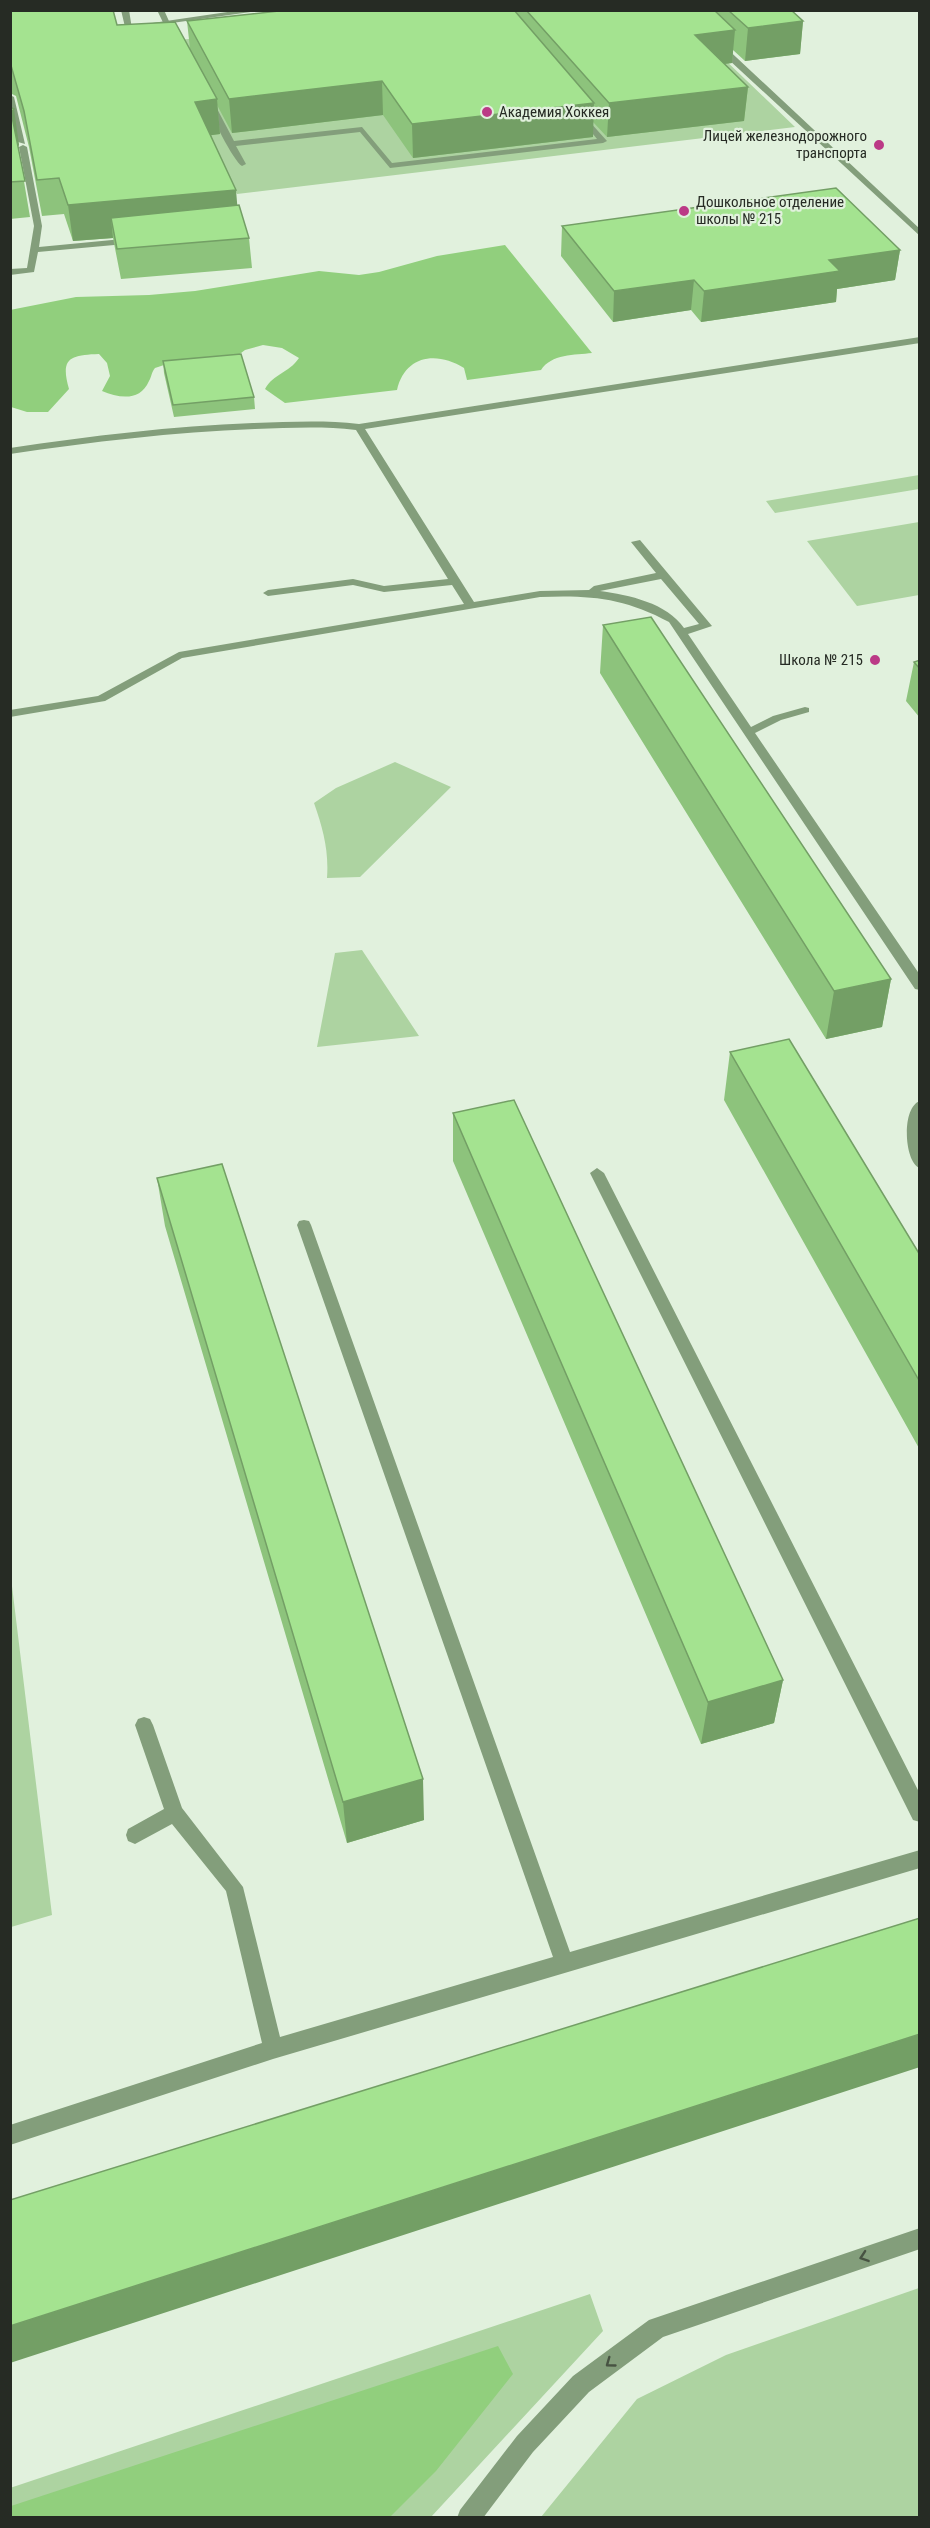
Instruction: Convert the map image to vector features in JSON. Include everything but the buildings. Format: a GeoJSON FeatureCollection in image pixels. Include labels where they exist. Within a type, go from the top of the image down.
{"type":"FeatureCollection","features":[{"type":"Feature","properties":{"kind":"street"},"geometry":{"type":"LineString","coordinates":[[125,10],[129,27]]}},
{"type":"Feature","properties":{"kind":"street"},"geometry":{"type":"LineString","coordinates":[[160,10],[180,49]]}},
{"type":"Feature","properties":{"kind":"street"},"geometry":{"type":"LineString","coordinates":[[117,28],[262,10]]}},
{"type":"Feature","properties":{"kind":"street"},"geometry":{"type":"LineString","coordinates":[[715,42],[920,234]]}},
{"type":"Feature","properties":{"kind":"street"},"geometry":{"type":"LineString","coordinates":[[203,91],[242,164]]}},
{"type":"Feature","properties":{"kind":"street"},"geometry":{"type":"LineString","coordinates":[[10,97],[38,226],[31,270],[10,272]]}},
{"type":"Feature","properties":{"kind":"street"},"geometry":{"type":"LineString","coordinates":[[231,144],[362,129],[390,166],[603,141],[574,106]]}},
{"type":"Feature","properties":{"kind":"street"},"geometry":{"type":"LineString","coordinates":[[34,250],[147,239]]}},
{"type":"Feature","properties":{"kind":"street"},"geometry":{"type":"LineString","coordinates":[[10,451],[100,437],[209,427],[335,424],[359,427],[920,340]]}},
{"type":"Feature","properties":{"kind":"street"},"geometry":{"type":"LineString","coordinates":[[359,427],[470,605]]}},
{"type":"Feature","properties":{"kind":"street"},"geometry":{"type":"LineString","coordinates":[[636,542],[706,627],[681,632]]}},
{"type":"Feature","properties":{"kind":"street"},"geometry":{"type":"LineString","coordinates":[[10,714],[101,699],[179,655],[540,594],[582,592],[663,575]]}},
{"type":"Feature","properties":{"kind":"street"},"geometry":{"type":"LineString","coordinates":[[268,593],[353,582],[384,589],[455,581]]}},
{"type":"Feature","properties":{"kind":"street"},"geometry":{"type":"LineString","coordinates":[[582,592],[614,596],[647,606],[673,620],[920,987]]}},
{"type":"Feature","properties":{"kind":"street"},"geometry":{"type":"LineString","coordinates":[[749,732],[777,718],[805,710]]}},
{"type":"Feature","properties":{"kind":"street"},"geometry":{"type":"LineString","coordinates":[[920,1106],[912,1129],[920,1163]]}},
{"type":"Feature","properties":{"kind":"street"},"geometry":{"type":"LineString","coordinates":[[597,1173],[920,1814]]}},
{"type":"Feature","properties":{"kind":"street"},"geometry":{"type":"LineString","coordinates":[[304,1225],[564,1964]]}},
{"type":"Feature","properties":{"kind":"street"},"geometry":{"type":"LineString","coordinates":[[144,1725],[175,1813],[234,1887],[273,2049]]}},
{"type":"Feature","properties":{"kind":"street"},"geometry":{"type":"LineString","coordinates":[[135,1835],[175,1813]]}},
{"type":"Feature","properties":{"kind":"street"},"geometry":{"type":"LineString","coordinates":[[10,2135],[273,2049],[920,1859]]}},
{"type":"Feature","properties":{"kind":"street"},"geometry":{"type":"LineString","coordinates":[[468,2517],[525,2444],[581,2384],[657,2328],[920,2238]]}},
{"type":"Feature","properties":{"kind":"green space","name":"Академия Хоккея"},"geometry":{"type":"Polygon","coordinates":[[[461,11],[674,11],[795,127],[237,194],[160,42],[461,11]]]}},
{"type":"Feature","properties":{"kind":"green space"},"geometry":{"type":"Polygon","coordinates":[[[505,245],[592,353],[557,358],[541,370],[467,380],[464,368],[443,359],[433,358],[415,363],[407,369],[397,390],[285,403],[265,389],[299,358],[282,348],[263,345],[245,350],[233,359],[164,365],[155,368],[145,388],[135,395],[128,396],[102,391],[110,376],[107,363],[99,354],[74,357],[70,360],[66,371],[69,389],[48,412],[27,412],[11,407],[10,310],[76,297],[195,291],[319,271],[359,275],[379,272],[437,256],[505,245]]]}},
{"type":"Feature","properties":{"kind":"green space"},"geometry":{"type":"Polygon","coordinates":[[[919,475],[919,489],[775,513],[766,501],[919,475]]]}},
{"type":"Feature","properties":{"kind":"green space"},"geometry":{"type":"Polygon","coordinates":[[[919,522],[919,595],[857,606],[807,541],[919,522]]]}},
{"type":"Feature","properties":{"kind":"green space"},"geometry":{"type":"Polygon","coordinates":[[[395,762],[451,787],[360,877],[327,878],[325,840],[314,803],[336,788],[395,762]]]}},
{"type":"Feature","properties":{"kind":"green space"},"geometry":{"type":"Polygon","coordinates":[[[362,950],[419,1036],[317,1047],[335,953],[362,950]]]}},
{"type":"Feature","properties":{"kind":"green space"},"geometry":{"type":"Polygon","coordinates":[[[11,1578],[52,1915],[10,1927],[11,1578]]]}},
{"type":"Feature","properties":{"kind":"green space"},"geometry":{"type":"Polygon","coordinates":[[[919,2288],[919,2517],[541,2517],[637,2399],[726,2355],[919,2288]]]}},
{"type":"Feature","properties":{"kind":"green space"},"geometry":{"type":"Polygon","coordinates":[[[590,2294],[603,2331],[431,2517],[11,2517],[10,2488],[590,2294]]]}},
{"type":"Feature","properties":{"kind":"green space"},"geometry":{"type":"Polygon","coordinates":[[[498,2346],[513,2374],[436,2471],[390,2517],[11,2517],[11,2506],[498,2346]]]}},
{"type":"Feature","properties":{"kind":"place","name":"Академия Хоккея"},"geometry":{"type":"Point","coordinates":[487,112]}},
{"type":"Feature","properties":{"kind":"place","name":"Лицей железнодорожного транспорта"},"geometry":{"type":"Point","coordinates":[879,145]}},
{"type":"Feature","properties":{"kind":"place","name":"Дошкольное отделение школы № 215"},"geometry":{"type":"Point","coordinates":[684,211]}},
{"type":"Feature","properties":{"kind":"place","name":"Школа № 215"},"geometry":{"type":"Point","coordinates":[875,660]}}]}
